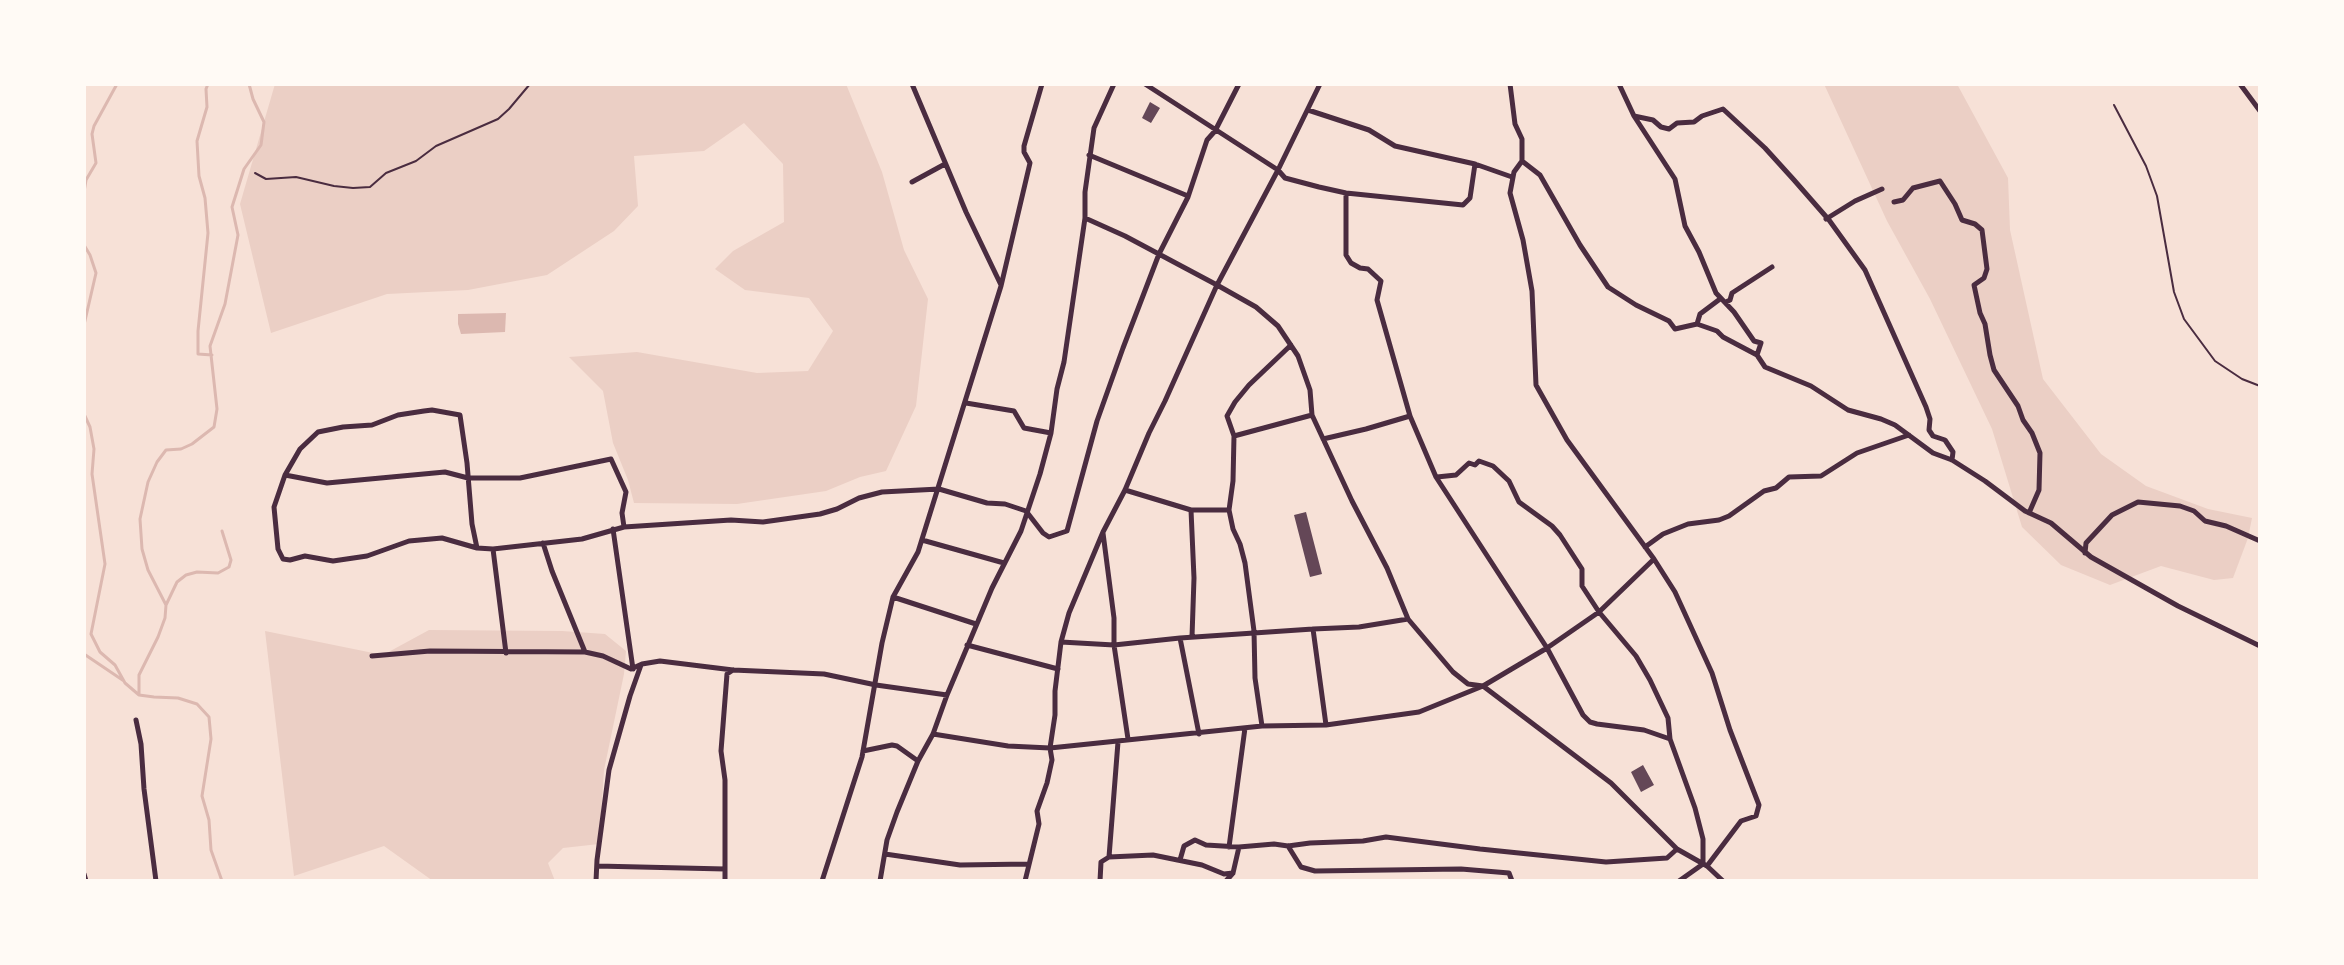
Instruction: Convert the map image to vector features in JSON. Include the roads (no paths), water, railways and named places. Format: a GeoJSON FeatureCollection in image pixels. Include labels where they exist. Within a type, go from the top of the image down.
{"type":"FeatureCollection","features":[{"type":"Feature","properties":{"kind":"street"},"geometry":{"type":"LineString","coordinates":[[912,84],[1001,286]]}},
{"type":"Feature","properties":{"kind":"street"},"geometry":{"type":"LineString","coordinates":[[822,881],[863,751],[893,597],[918,552],[1001,286],[1030,163],[1024,146],[1042,84]]}},
{"type":"Feature","properties":{"kind":"street"},"geometry":{"type":"LineString","coordinates":[[880,881],[887,840],[897,812],[933,734],[976,624],[1021,531],[1051,433],[1085,218],[1089,155],[1094,128],[1114,84]]}},
{"type":"Feature","properties":{"kind":"street"},"geometry":{"type":"LineString","coordinates":[[1145,84],[1278,170],[1285,178],[1346,193],[1463,205],[1470,198],[1475,164]]}},
{"type":"Feature","properties":{"kind":"street"},"geometry":{"type":"LineString","coordinates":[[477,548],[460,415],[432,410],[398,415],[372,425],[318,432],[300,449],[285,475],[274,507],[275,535],[281,556],[290,560],[305,556],[333,561],[367,556],[409,541],[442,538],[477,548],[493,549],[582,539],[624,527],[731,520],[763,522],[829,511],[882,492],[939,489],[1026,511],[1047,536],[1067,530],[1097,421],[1159,254],[1188,197],[1207,140],[1215,131],[1239,84]]}},
{"type":"Feature","properties":{"kind":"street"},"geometry":{"type":"LineString","coordinates":[[1025,881],[1039,824],[1037,811],[1052,760],[1050,748],[1061,642],[1076,594],[1217,285],[1320,84]]}},
{"type":"Feature","properties":{"kind":"street"},"geometry":{"type":"LineString","coordinates":[[1510,84],[1515,124],[1522,139],[1522,161],[1512,177],[1510,193],[1523,240],[1533,296],[1536,385],[1574,451],[1675,592],[1712,673],[1759,805],[1756,816],[1741,821],[1705,865],[1679,881]]}},
{"type":"Feature","properties":{"kind":"street"},"geometry":{"type":"LineString","coordinates":[[1619,84],[1634,116],[1675,179],[1685,226],[1723,300],[1754,341],[1761,343],[1757,355]]}},
{"type":"Feature","properties":{"kind":"street"},"geometry":{"type":"LineString","coordinates":[[2240,84],[2260,111]]}},
{"type":"Feature","properties":{"kind":"street"},"geometry":{"type":"LineString","coordinates":[[1634,116],[1653,120],[1669,129],[1677,123],[1694,122],[1723,109],[1765,148],[1865,270],[1926,407],[1930,419],[1929,430],[1933,436],[1945,440],[1953,452],[1952,460]]}},
{"type":"Feature","properties":{"kind":"street"},"geometry":{"type":"LineString","coordinates":[[1308,110],[1369,130],[1395,146],[1475,164],[1512,177]]}},
{"type":"Feature","properties":{"kind":"street"},"geometry":{"type":"LineString","coordinates":[[1089,155],[1188,197]]}},
{"type":"Feature","properties":{"kind":"street"},"geometry":{"type":"LineString","coordinates":[[1522,161],[1540,175],[1608,287],[1669,321],[1675,329],[1697,324],[1717,331],[1757,355],[1765,367],[1811,386],[1848,410],[1881,419],[1937,455],[1952,460],[2029,513],[2055,526],[2085,553],[2178,606],[2260,646]]}},
{"type":"Feature","properties":{"kind":"street"},"geometry":{"type":"LineString","coordinates":[[912,182],[945,164]]}},
{"type":"Feature","properties":{"kind":"street"},"geometry":{"type":"LineString","coordinates":[[1894,202],[1903,200],[1913,188],[1940,181],[1962,220],[1982,230],[1987,269],[1984,278],[1974,285],[1990,355],[1994,370],[2018,406],[2040,453],[2039,490],[2029,513]]}},
{"type":"Feature","properties":{"kind":"street"},"geometry":{"type":"LineString","coordinates":[[1826,219],[1882,189]]}},
{"type":"Feature","properties":{"kind":"street"},"geometry":{"type":"LineString","coordinates":[[1346,193],[1346,255],[1351,263],[1368,269],[1381,281],[1377,300],[1410,416],[1436,477],[1547,648],[1578,707],[1590,722],[1644,730],[1670,739]]}},
{"type":"Feature","properties":{"kind":"street"},"geometry":{"type":"LineString","coordinates":[[1085,218],[1217,285],[1266,315],[1278,326],[1298,356],[1310,390],[1312,415],[1387,568],[1408,619],[1453,672],[1468,684],[1483,686],[1611,783],[1677,849],[1705,865],[1723,881]]}},
{"type":"Feature","properties":{"kind":"street"},"geometry":{"type":"LineString","coordinates":[[1697,324],[1700,314],[1723,300],[1730,300],[1732,293],[1772,267]]}},
{"type":"Feature","properties":{"kind":"street"},"geometry":{"type":"LineString","coordinates":[[1262,726],[1245,563],[1229,510],[1234,436],[1227,416],[1249,385],[1291,345]]}},
{"type":"Feature","properties":{"kind":"street"},"geometry":{"type":"LineString","coordinates":[[966,403],[1014,411],[1024,428],[1051,433]]}},
{"type":"Feature","properties":{"kind":"street"},"geometry":{"type":"LineString","coordinates":[[1234,436],[1312,415]]}},
{"type":"Feature","properties":{"kind":"street"},"geometry":{"type":"LineString","coordinates":[[1323,439],[1410,416]]}},
{"type":"Feature","properties":{"kind":"street"},"geometry":{"type":"LineString","coordinates":[[1645,547],[1663,534],[1688,524],[1722,519],[1764,491],[1776,488],[1789,477],[1821,476],[1857,453],[1910,435]]}},
{"type":"Feature","properties":{"kind":"street"},"geometry":{"type":"LineString","coordinates":[[285,475],[327,483],[445,472],[468,478],[520,478],[611,459],[626,492],[622,513],[624,527]]}},
{"type":"Feature","properties":{"kind":"street"},"geometry":{"type":"LineString","coordinates":[[1436,477],[1456,475],[1469,463],[1475,465],[1479,461],[1493,466],[1509,481],[1519,502],[1560,535],[1582,569],[1582,586],[1599,612],[1636,656],[1668,718],[1670,739],[1698,819],[1705,865]]}},
{"type":"Feature","properties":{"kind":"street"},"geometry":{"type":"LineString","coordinates":[[1125,490],[1191,510],[1229,510]]}},
{"type":"Feature","properties":{"kind":"street"},"geometry":{"type":"LineString","coordinates":[[2085,553],[2086,543],[2112,515],[2138,502],[2180,506],[2194,511],[2205,521],[2226,526],[2260,541]]}},
{"type":"Feature","properties":{"kind":"street"},"geometry":{"type":"LineString","coordinates":[[1191,510],[1194,578],[1192,637]]}},
{"type":"Feature","properties":{"kind":"street"},"geometry":{"type":"LineString","coordinates":[[613,529],[633,669]]}},
{"type":"Feature","properties":{"kind":"street"},"geometry":{"type":"LineString","coordinates":[[1103,532],[1114,618],[1114,645],[1128,739]]}},
{"type":"Feature","properties":{"kind":"street"},"geometry":{"type":"LineString","coordinates":[[922,540],[1004,563]]}},
{"type":"Feature","properties":{"kind":"street"},"geometry":{"type":"LineString","coordinates":[[543,543],[585,652]]}},
{"type":"Feature","properties":{"kind":"street"},"geometry":{"type":"LineString","coordinates":[[493,549],[506,653]]}},
{"type":"Feature","properties":{"kind":"street"},"geometry":{"type":"LineString","coordinates":[[933,734],[1008,746],[1050,748],[1262,726],[1326,725],[1419,712],[1483,686],[1547,648],[1599,612],[1654,559]]}},
{"type":"Feature","properties":{"kind":"street"},"geometry":{"type":"LineString","coordinates":[[893,597],[976,624]]}},
{"type":"Feature","properties":{"kind":"street"},"geometry":{"type":"LineString","coordinates":[[1061,642],[1114,645],[1254,631],[1359,627],[1408,619]]}},
{"type":"Feature","properties":{"kind":"street"},"geometry":{"type":"LineString","coordinates":[[1313,629],[1326,725]]}},
{"type":"Feature","properties":{"kind":"street"},"geometry":{"type":"LineString","coordinates":[[1180,638],[1199,734]]}},
{"type":"Feature","properties":{"kind":"street"},"geometry":{"type":"LineString","coordinates":[[967,645],[1058,669]]}},
{"type":"Feature","properties":{"kind":"street"},"geometry":{"type":"LineString","coordinates":[[372,656],[430,651],[585,652],[633,669]]}},
{"type":"Feature","properties":{"kind":"street"},"geometry":{"type":"LineString","coordinates":[[633,669],[660,661],[733,670],[824,674],[947,695]]}},
{"type":"Feature","properties":{"kind":"street"},"geometry":{"type":"LineString","coordinates":[[596,881],[609,770],[642,664]]}},
{"type":"Feature","properties":{"kind":"street"},"geometry":{"type":"LineString","coordinates":[[725,881],[725,780],[721,751],[727,674],[733,670]]}},
{"type":"Feature","properties":{"kind":"street"},"geometry":{"type":"LineString","coordinates":[[136,720],[156,881]]}},
{"type":"Feature","properties":{"kind":"street"},"geometry":{"type":"LineString","coordinates":[[1229,847],[1245,728]]}},
{"type":"Feature","properties":{"kind":"street"},"geometry":{"type":"LineString","coordinates":[[1109,857],[1118,742]]}},
{"type":"Feature","properties":{"kind":"street"},"geometry":{"type":"LineString","coordinates":[[863,751],[892,745],[918,761]]}},
{"type":"Feature","properties":{"kind":"street"},"geometry":{"type":"LineString","coordinates":[[1180,860],[1184,846],[1195,840],[1206,845],[1239,847],[1363,841],[1386,837],[1606,862],[1667,858],[1677,849]]}},
{"type":"Feature","properties":{"kind":"street"},"geometry":{"type":"LineString","coordinates":[[1288,846],[1301,867],[1315,871],[1461,869],[1509,873],[1512,881]]}},
{"type":"Feature","properties":{"kind":"street"},"geometry":{"type":"LineString","coordinates":[[1226,881],[1233,873],[1239,847]]}},
{"type":"Feature","properties":{"kind":"street"},"geometry":{"type":"LineString","coordinates":[[885,854],[960,865],[1028,864]]}},
{"type":"Feature","properties":{"kind":"street"},"geometry":{"type":"LineString","coordinates":[[1100,881],[1101,862],[1109,857],[1153,855],[1202,865],[1224,874],[1233,873]]}},
{"type":"Feature","properties":{"kind":"street"},"geometry":{"type":"LineString","coordinates":[[597,866],[725,869]]}},
{"type":"Feature","properties":{"kind":"street"},"geometry":{"type":"LineString","coordinates":[[84,874],[86,881]]}},
{"type":"Feature","properties":{"kind":"waterway"},"geometry":{"type":"LineString","coordinates":[[84,192],[86,180],[96,163],[92,134],[94,126],[117,84]]}},
{"type":"Feature","properties":{"kind":"waterway"},"geometry":{"type":"LineString","coordinates":[[208,84],[207,107],[197,141],[208,233],[198,354],[212,355]]}},
{"type":"Feature","properties":{"kind":"waterway"},"geometry":{"type":"LineString","coordinates":[[139,695],[139,675],[158,637],[166,605],[148,570],[142,549],[140,519],[148,482],[166,450],[192,444],[214,427],[217,409],[210,346],[225,304],[238,235],[232,207],[244,169],[261,145],[264,122],[249,84]]}},
{"type":"Feature","properties":{"kind":"waterway"},"geometry":{"type":"LineString","coordinates":[[84,245],[96,273],[84,325]]}},
{"type":"Feature","properties":{"kind":"waterway"},"geometry":{"type":"LineString","coordinates":[[84,414],[94,449],[92,474],[105,564],[91,634],[100,652],[139,695],[178,698],[197,704],[209,717],[211,739],[202,796],[209,820],[211,850],[222,881]]}},
{"type":"Feature","properties":{"kind":"waterway"},"geometry":{"type":"LineString","coordinates":[[166,605],[177,582],[186,575],[218,573],[229,567],[231,560],[222,531]]}},
{"type":"Feature","properties":{"kind":"waterway"},"geometry":{"type":"LineString","coordinates":[[84,654],[124,681]]}}]}
